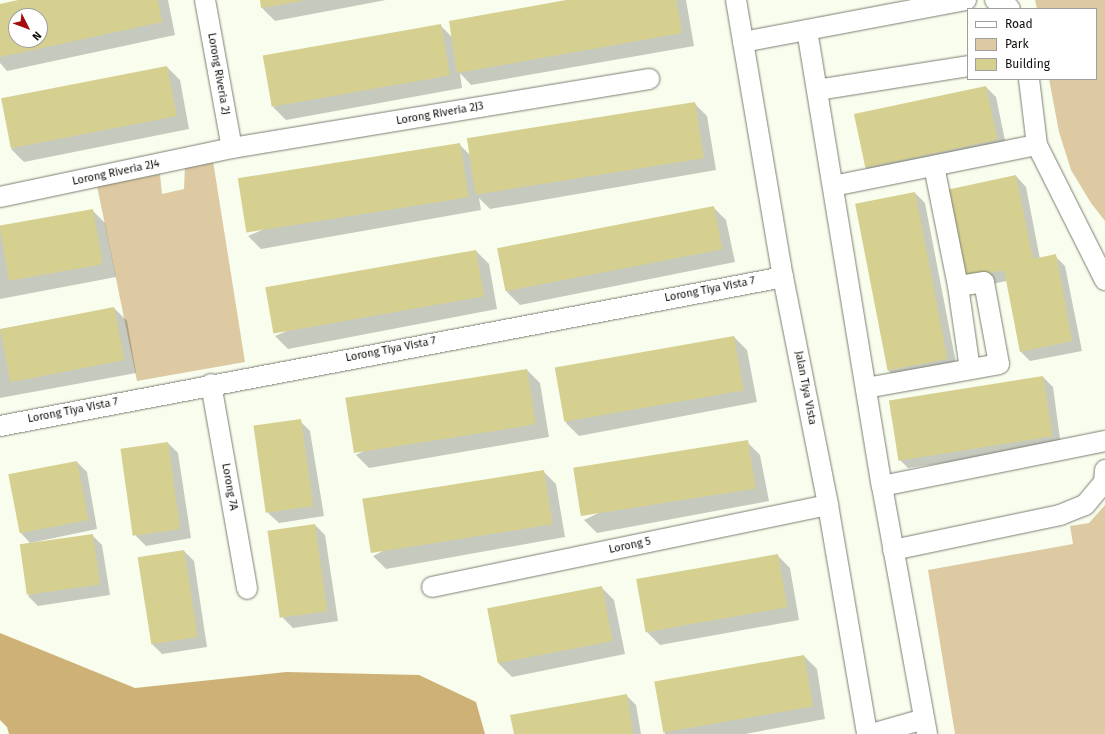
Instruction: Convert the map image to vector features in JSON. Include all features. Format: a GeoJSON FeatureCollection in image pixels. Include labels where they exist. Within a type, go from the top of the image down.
{"type":"FeatureCollection","features":[{"type":"Feature","properties":{"kind":"street","name":"Lorong Riveria 2J"},"geometry":{"type":"LineString","coordinates":[[205,0],[232,148]]}},
{"type":"Feature","properties":{"kind":"street","name":"Jalan Tiya Vista"},"geometry":{"type":"LineString","coordinates":[[736,0],[783,277],[828,505],[867,734]]}},
{"type":"Feature","properties":{"kind":"street"},"geometry":{"type":"LineString","coordinates":[[744,42],[966,0]]}},
{"type":"Feature","properties":{"kind":"street"},"geometry":{"type":"LineString","coordinates":[[994,0],[1002,1],[1009,8]]}},
{"type":"Feature","properties":{"kind":"street"},"geometry":{"type":"LineString","coordinates":[[807,30],[882,486],[926,727],[871,734]]}},
{"type":"Feature","properties":{"kind":"street"},"geometry":{"type":"LineString","coordinates":[[817,90],[967,66]]}},
{"type":"Feature","properties":{"kind":"street","name":"Lorong Riveria 2J3"},"geometry":{"type":"LineString","coordinates":[[232,148],[649,79]]}},
{"type":"Feature","properties":{"kind":"street"},"geometry":{"type":"LineString","coordinates":[[1029,80],[1037,145],[1105,280]]}},
{"type":"Feature","properties":{"kind":"street"},"geometry":{"type":"LineString","coordinates":[[832,186],[1037,145]]}},
{"type":"Feature","properties":{"kind":"street","name":"Lorong Riveria 2J4"},"geometry":{"type":"LineString","coordinates":[[0,197],[232,148]]}},
{"type":"Feature","properties":{"kind":"street"},"geometry":{"type":"LineString","coordinates":[[934,166],[958,286],[970,369]]}},
{"type":"Feature","properties":{"kind":"street","name":"Lorong Tiya Vista 7"},"geometry":{"type":"LineString","coordinates":[[0,426],[211,384],[783,277]]}},
{"type":"Feature","properties":{"kind":"street"},"geometry":{"type":"LineString","coordinates":[[866,388],[999,364],[984,282],[958,286]]}},
{"type":"Feature","properties":{"kind":"street","name":"Lorong 7A"},"geometry":{"type":"LineString","coordinates":[[211,384],[247,589]]}},
{"type":"Feature","properties":{"kind":"street"},"geometry":{"type":"LineString","coordinates":[[882,486],[1105,442],[1105,430]]}},
{"type":"Feature","properties":{"kind":"street"},"geometry":{"type":"LineString","coordinates":[[893,550],[1060,515],[1085,505],[1104,482],[1105,470]]}},
{"type":"Feature","properties":{"kind":"street","name":"Lorong 5"},"geometry":{"type":"LineString","coordinates":[[432,587],[828,505]]}},
{"type":"Feature","properties":{"kind":"green space"},"geometry":{"type":"Polygon","coordinates":[[[1035,0],[1105,0],[1105,221],[1091,203],[1071,170],[1059,132],[1049,80],[1097,80],[1097,8],[1037,8],[1035,0]]]}},
{"type":"Feature","properties":{"kind":"green space"},"geometry":{"type":"Polygon","coordinates":[[[213,161],[245,362],[137,381],[97,186],[160,174],[162,194],[184,189],[185,166],[213,161]]]}},
{"type":"Feature","properties":{"kind":"green space"},"geometry":{"type":"Polygon","coordinates":[[[1105,505],[1105,734],[955,734],[928,570],[1073,544],[1070,526],[1089,523],[1105,505]]]}},
{"type":"Feature","properties":{"kind":"shaded area"},"geometry":{"type":"Polygon","coordinates":[[[0,633],[135,688],[286,672],[419,675],[476,702],[485,734],[9,734],[7,727],[0,720],[0,633]]]}},
{"type":"Feature","properties":{"kind":"building"},"geometry":{"type":"Polygon","coordinates":[[[18,0],[158,0],[162,22],[48,47],[48,8],[8,8],[8,48],[42,48],[0,57],[0,4],[18,0]]]}},
{"type":"Feature","properties":{"kind":"building"},"geometry":{"type":"Polygon","coordinates":[[[260,0],[302,0],[302,1],[261,8],[260,0]]]}},
{"type":"Feature","properties":{"kind":"building"},"geometry":{"type":"Polygon","coordinates":[[[566,0],[676,0],[682,33],[457,73],[449,21],[566,0]]]}},
{"type":"Feature","properties":{"kind":"building"},"geometry":{"type":"Polygon","coordinates":[[[441,24],[450,75],[272,107],[263,55],[441,24]]]}},
{"type":"Feature","properties":{"kind":"building"},"geometry":{"type":"Polygon","coordinates":[[[167,66],[177,116],[11,148],[1,98],[167,66]]]}},
{"type":"Feature","properties":{"kind":"building"},"geometry":{"type":"Polygon","coordinates":[[[986,86],[997,140],[865,168],[854,114],[986,86]]]}},
{"type":"Feature","properties":{"kind":"building"},"geometry":{"type":"Polygon","coordinates":[[[695,102],[704,158],[476,194],[467,138],[695,102]]]}},
{"type":"Feature","properties":{"kind":"building"},"geometry":{"type":"Polygon","coordinates":[[[460,143],[469,197],[246,233],[238,178],[460,143]]]}},
{"type":"Feature","properties":{"kind":"building"},"geometry":{"type":"Polygon","coordinates":[[[1016,175],[1033,259],[1056,254],[1072,341],[1020,352],[1004,270],[964,278],[946,190],[1016,175]]]}},
{"type":"Feature","properties":{"kind":"building"},"geometry":{"type":"Polygon","coordinates":[[[915,192],[947,359],[888,371],[855,204],[915,192]]]}},
{"type":"Feature","properties":{"kind":"building"},"geometry":{"type":"Polygon","coordinates":[[[714,206],[722,249],[505,291],[497,248],[714,206]]]}},
{"type":"Feature","properties":{"kind":"building"},"geometry":{"type":"Polygon","coordinates":[[[93,209],[103,264],[9,281],[0,225],[93,209]]]}},
{"type":"Feature","properties":{"kind":"building"},"geometry":{"type":"Polygon","coordinates":[[[476,250],[484,296],[273,333],[265,287],[476,250]]]}},
{"type":"Feature","properties":{"kind":"building"},"geometry":{"type":"Polygon","coordinates":[[[114,307],[124,360],[10,382],[0,329],[114,307]]]}},
{"type":"Feature","properties":{"kind":"building"},"geometry":{"type":"Polygon","coordinates":[[[734,336],[744,390],[564,422],[555,368],[734,336]]]}},
{"type":"Feature","properties":{"kind":"building"},"geometry":{"type":"Polygon","coordinates":[[[527,369],[536,424],[354,453],[345,398],[527,369]]]}},
{"type":"Feature","properties":{"kind":"building"},"geometry":{"type":"Polygon","coordinates":[[[1043,376],[1053,436],[898,461],[889,400],[1043,376]]]}},
{"type":"Feature","properties":{"kind":"building"},"geometry":{"type":"Polygon","coordinates":[[[301,419],[313,506],[266,513],[253,426],[301,419]]]}},
{"type":"Feature","properties":{"kind":"building"},"geometry":{"type":"Polygon","coordinates":[[[748,440],[756,488],[581,516],[573,468],[748,440]]]}},
{"type":"Feature","properties":{"kind":"building"},"geometry":{"type":"Polygon","coordinates":[[[168,442],[180,529],[133,536],[120,449],[168,442]]]}},
{"type":"Feature","properties":{"kind":"building"},"geometry":{"type":"Polygon","coordinates":[[[77,461],[88,520],[20,533],[8,474],[77,461]]]}},
{"type":"Feature","properties":{"kind":"building"},"geometry":{"type":"Polygon","coordinates":[[[544,470],[553,524],[371,553],[362,499],[544,470]]]}},
{"type":"Feature","properties":{"kind":"building"},"geometry":{"type":"Polygon","coordinates":[[[315,524],[327,611],[280,618],[267,531],[315,524]]]}},
{"type":"Feature","properties":{"kind":"building"},"geometry":{"type":"Polygon","coordinates":[[[93,534],[100,585],[27,595],[20,544],[93,534]]]}},
{"type":"Feature","properties":{"kind":"building"},"geometry":{"type":"Polygon","coordinates":[[[184,550],[198,637],[151,644],[138,557],[184,550]]]}},
{"type":"Feature","properties":{"kind":"building"},"geometry":{"type":"Polygon","coordinates":[[[778,554],[787,607],[646,632],[636,579],[778,554]]]}},
{"type":"Feature","properties":{"kind":"building"},"geometry":{"type":"Polygon","coordinates":[[[602,586],[613,641],[498,663],[487,608],[602,586]]]}},
{"type":"Feature","properties":{"kind":"building"},"geometry":{"type":"Polygon","coordinates":[[[804,655],[813,706],[663,733],[654,681],[804,655]]]}},
{"type":"Feature","properties":{"kind":"building"},"geometry":{"type":"Polygon","coordinates":[[[627,694],[633,734],[514,734],[510,715],[627,694]]]}}]}
